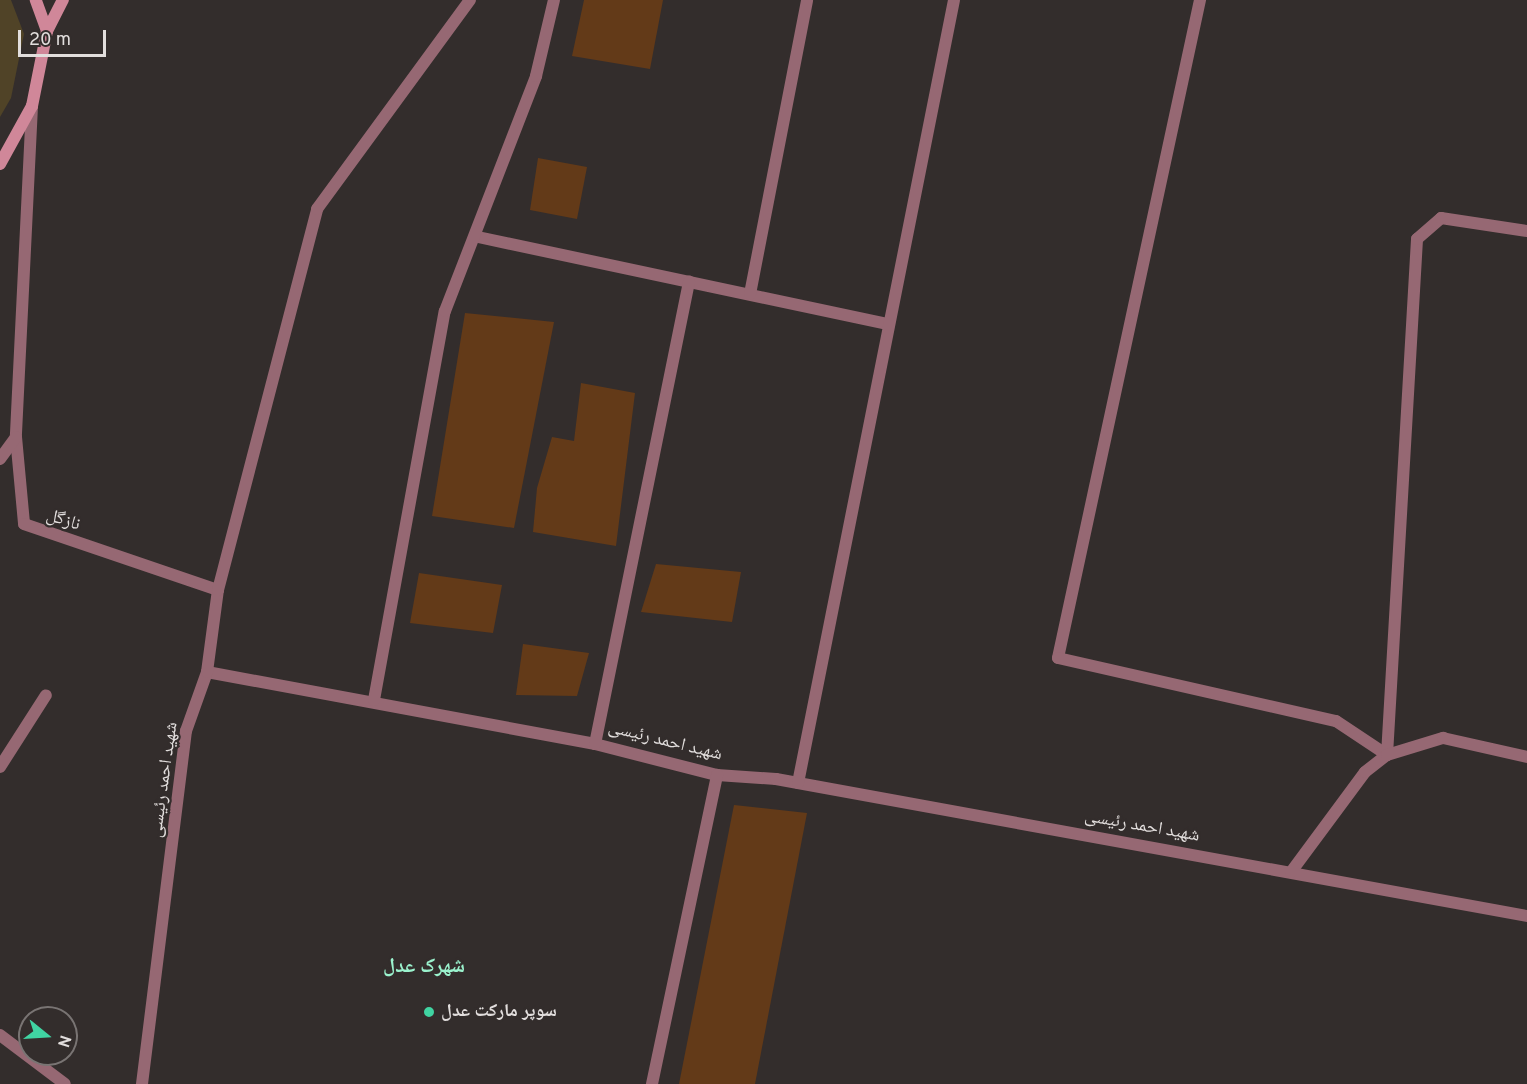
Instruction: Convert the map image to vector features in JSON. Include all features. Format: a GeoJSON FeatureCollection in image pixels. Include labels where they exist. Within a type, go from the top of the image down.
{"type":"FeatureCollection","features":[{"type":"Feature","properties":{"kind":"main road"},"geometry":{"type":"LineString","coordinates":[[36,0],[47,31]]}},
{"type":"Feature","properties":{"kind":"main road"},"geometry":{"type":"LineString","coordinates":[[0,164],[32,106],[47,31],[63,0]]}},
{"type":"Feature","properties":{"kind":"street"},"geometry":{"type":"LineString","coordinates":[[207,672],[218,590],[317,209],[470,0]]}},
{"type":"Feature","properties":{"kind":"street"},"geometry":{"type":"LineString","coordinates":[[374,700],[445,311],[478,237],[536,76],[554,0]]}},
{"type":"Feature","properties":{"kind":"street"},"geometry":{"type":"LineString","coordinates":[[750,294],[807,0]]}},
{"type":"Feature","properties":{"kind":"street"},"geometry":{"type":"LineString","coordinates":[[798,783],[887,324],[954,0]]}},
{"type":"Feature","properties":{"kind":"street"},"geometry":{"type":"LineString","coordinates":[[1200,0],[1058,658],[1336,721],[1387,755]]}},
{"type":"Feature","properties":{"kind":"street","name":"نازگل"},"geometry":{"type":"LineString","coordinates":[[32,106],[16,437],[21,515],[28,529],[218,590]]}},
{"type":"Feature","properties":{"kind":"street"},"geometry":{"type":"LineString","coordinates":[[1387,755],[1417,239],[1441,218],[1527,231]]}},
{"type":"Feature","properties":{"kind":"street"},"geometry":{"type":"LineString","coordinates":[[478,237],[887,324]]}},
{"type":"Feature","properties":{"kind":"street"},"geometry":{"type":"LineString","coordinates":[[595,744],[689,281]]}},
{"type":"Feature","properties":{"kind":"street"},"geometry":{"type":"LineString","coordinates":[[0,459],[16,437]]}},
{"type":"Feature","properties":{"kind":"street","name":"شهید احمد رئیسی"},"geometry":{"type":"LineString","coordinates":[[142,1084],[186,731],[207,672],[374,700],[595,744],[717,775],[798,783],[1527,916]]}},
{"type":"Feature","properties":{"kind":"street"},"geometry":{"type":"LineString","coordinates":[[0,767],[46,695]]}},
{"type":"Feature","properties":{"kind":"street"},"geometry":{"type":"LineString","coordinates":[[1292,872],[1365,772],[1387,755],[1443,738],[1527,757]]}},
{"type":"Feature","properties":{"kind":"street"},"geometry":{"type":"LineString","coordinates":[[652,1084],[717,775]]}},
{"type":"Feature","properties":{"kind":"street"},"geometry":{"type":"LineString","coordinates":[[0,1035],[65,1084]]}},
{"type":"Feature","properties":{"kind":"shaded area"},"geometry":{"type":"Polygon","coordinates":[[[0,0],[11,0],[24,34],[11,98],[0,117],[0,0]]]}},
{"type":"Feature","properties":{"kind":"building"},"geometry":{"type":"Polygon","coordinates":[[[584,0],[663,0],[650,69],[572,56],[584,0]]]}},
{"type":"Feature","properties":{"kind":"building"},"geometry":{"type":"Polygon","coordinates":[[[538,158],[587,167],[577,219],[530,210],[538,158]]]}},
{"type":"Feature","properties":{"kind":"building"},"geometry":{"type":"Polygon","coordinates":[[[465,313],[554,322],[514,528],[432,516],[465,313]]]}},
{"type":"Feature","properties":{"kind":"building"},"geometry":{"type":"Polygon","coordinates":[[[581,383],[635,393],[616,546],[533,532],[537,488],[552,437],[574,441],[581,383]]]}},
{"type":"Feature","properties":{"kind":"building"},"geometry":{"type":"Polygon","coordinates":[[[656,564],[741,572],[732,622],[641,612],[656,564]]]}},
{"type":"Feature","properties":{"kind":"building"},"geometry":{"type":"Polygon","coordinates":[[[419,573],[502,585],[493,633],[410,623],[419,573]]]}},
{"type":"Feature","properties":{"kind":"building"},"geometry":{"type":"Polygon","coordinates":[[[523,644],[589,653],[577,696],[516,695],[523,644]]]}},
{"type":"Feature","properties":{"kind":"building"},"geometry":{"type":"Polygon","coordinates":[[[734,805],[807,813],[755,1084],[679,1084],[734,805]]]}},
{"type":"Feature","properties":{"kind":"place","name":"سوپر مارکت عدل"},"geometry":{"type":"Point","coordinates":[429,1012]}},
{"type":"Feature","properties":{"kind":"district","name":"شهرک عدل"},"geometry":{"type":"Point","coordinates":[424,967]}}]}
